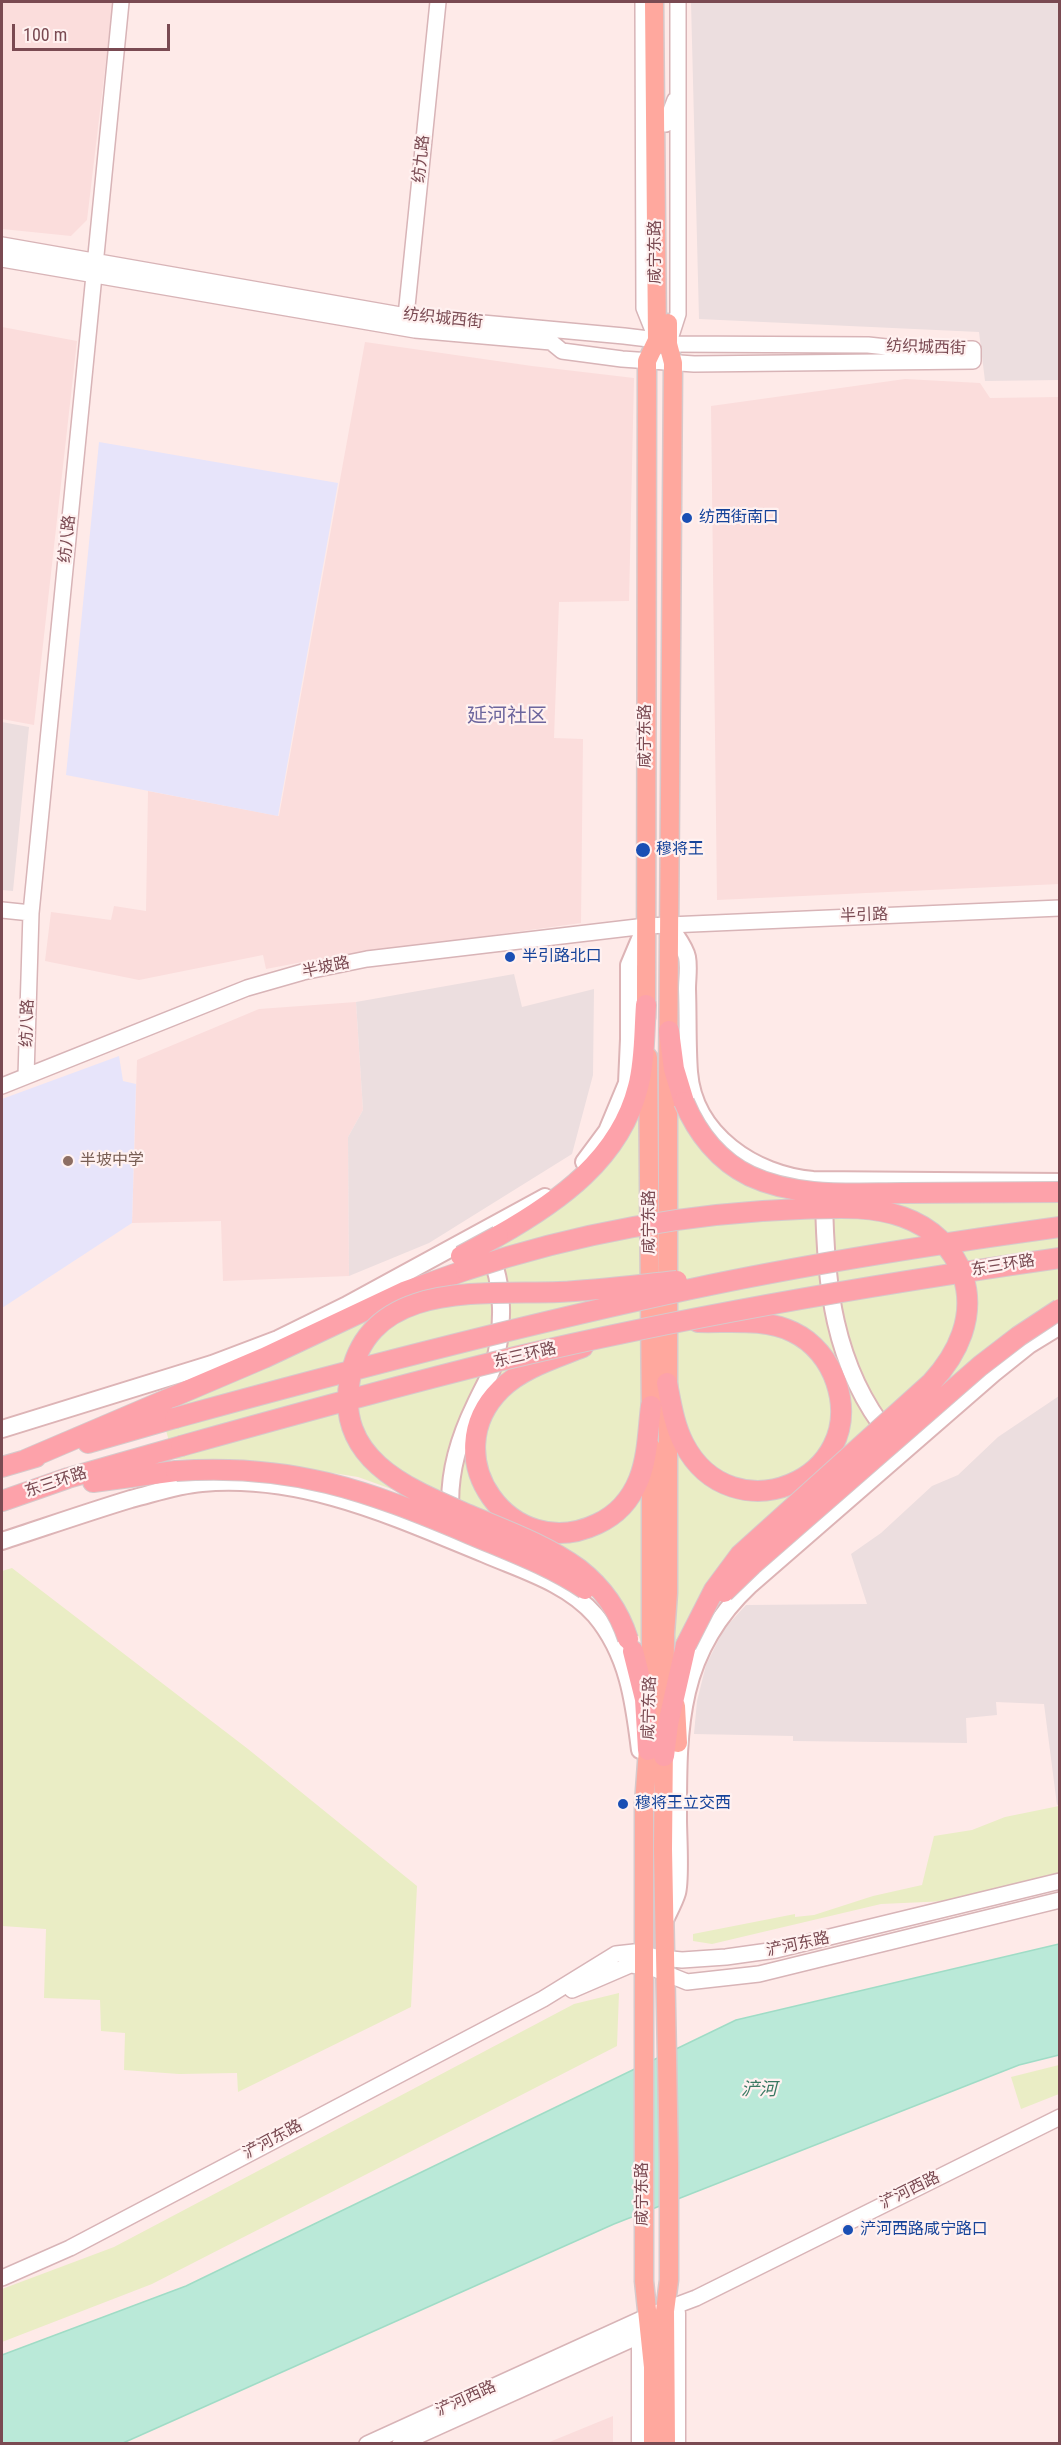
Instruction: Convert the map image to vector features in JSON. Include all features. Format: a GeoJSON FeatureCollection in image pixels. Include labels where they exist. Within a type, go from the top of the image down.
{"type":"FeatureCollection","features":[{"type":"Feature","properties":{"kind":"highway"},"geometry":{"type":"LineString","coordinates":[[463,1263],[489,1234],[555,1200],[576,1184],[604,1155],[617,1137],[638,1089],[646,1005]]}},
{"type":"Feature","properties":{"kind":"highway"},"geometry":{"type":"LineString","coordinates":[[669,1031],[674,1069],[684,1102],[698,1131],[726,1160],[748,1175],[784,1187],[842,1193],[1059,1192]]}},
{"type":"Feature","properties":{"kind":"highway"},"geometry":{"type":"LineString","coordinates":[[25,1460],[123,1417],[216,1380],[404,1293],[463,1263],[630,1227],[725,1214],[816,1208],[860,1209],[901,1216],[934,1233],[954,1257],[964,1280],[967,1304],[962,1336],[949,1361],[931,1383],[740,1555],[710,1597],[683,1654],[663,1749]]}},
{"type":"Feature","properties":{"kind":"highway","name":"东三环路"},"geometry":{"type":"LineString","coordinates":[[2,1467],[434,1348],[691,1289],[878,1254],[1059,1227]]}},
{"type":"Feature","properties":{"kind":"highway","name":"东三环路"},"geometry":{"type":"LineString","coordinates":[[2,1501],[68,1478],[181,1446],[362,1396],[516,1357],[765,1305],[1059,1258]]}},
{"type":"Feature","properties":{"kind":"highway"},"geometry":{"type":"LineString","coordinates":[[663,1749],[645,1699],[631,1645],[619,1617],[606,1596],[573,1565],[534,1543],[416,1492],[392,1478],[374,1462],[359,1440],[350,1413],[348,1388],[355,1360],[363,1345],[381,1323],[404,1307],[429,1299],[456,1295],[586,1290],[760,1276]]}},
{"type":"Feature","properties":{"kind":"highway"},"geometry":{"type":"LineString","coordinates":[[683,1654],[721,1595],[752,1565],[980,1366],[1059,1309]]}},
{"type":"Feature","properties":{"kind":"highway"},"geometry":{"type":"LineString","coordinates":[[667,1383],[682,1440],[701,1468],[717,1481],[745,1491],[774,1490],[799,1481],[821,1463],[837,1436],[841,1411],[838,1387],[827,1362],[814,1347],[793,1332],[779,1327],[681,1322]]}},
{"type":"Feature","properties":{"kind":"highway"},"geometry":{"type":"LineString","coordinates":[[599,1339],[507,1383],[492,1400],[480,1419],[475,1438],[475,1456],[480,1479],[488,1493],[502,1511],[520,1524],[538,1530],[558,1533],[579,1531],[604,1521],[623,1505],[639,1479],[644,1461],[651,1406]]}},
{"type":"Feature","properties":{"kind":"highway"},"geometry":{"type":"LineString","coordinates":[[30,1491],[176,1471],[209,1469],[278,1472],[333,1483],[385,1498],[560,1573],[597,1599],[621,1627],[631,1645]]}},
{"type":"Feature","properties":{"kind":"main road","name":"咸宁东路"},"geometry":{"type":"LineString","coordinates":[[653,2444],[653,2367],[657,2322],[669,2280],[663,1749],[668,1593],[667,1383],[673,363],[662,342],[654,2]]}},
{"type":"Feature","properties":{"kind":"main road","name":"咸宁东路"},"geometry":{"type":"LineString","coordinates":[[666,2],[662,342],[647,361],[646,926],[646,1005],[650,1090],[651,1657],[663,1749],[644,1788],[642,1960],[644,2281],[657,2322],[666,2444]]}},
{"type":"Feature","properties":{"kind":"main road"},"geometry":{"type":"LineString","coordinates":[[669,925],[687,955],[689,1074],[693,1092],[703,1114],[728,1146],[753,1164],[783,1176],[824,1180],[1059,1182]]}},
{"type":"Feature","properties":{"kind":"main road"},"geometry":{"type":"LineString","coordinates":[[2,1429],[212,1364],[278,1339],[489,1234],[557,1188],[591,1155],[607,1131],[627,1083],[629,966],[646,926]]}},
{"type":"Feature","properties":{"kind":"main road"},"geometry":{"type":"LineString","coordinates":[[824,1180],[827,1269],[838,1335],[851,1372],[866,1402],[903,1452]]}},
{"type":"Feature","properties":{"kind":"main road"},"geometry":{"type":"LineString","coordinates":[[453,1541],[449,1497],[452,1469],[464,1431],[492,1369],[498,1336],[499,1279],[489,1234]]}},
{"type":"Feature","properties":{"kind":"main road"},"geometry":{"type":"LineString","coordinates":[[663,1749],[685,1699],[694,1667],[707,1639],[727,1610],[750,1586],[1008,1361],[1059,1326]]}},
{"type":"Feature","properties":{"kind":"main road"},"geometry":{"type":"LineString","coordinates":[[2,1541],[158,1491],[200,1483],[280,1486],[345,1499],[376,1509],[546,1580],[587,1607],[607,1630],[620,1654],[628,1679],[635,1712],[644,1788]]}},
{"type":"Feature","properties":{"kind":"main road"},"geometry":{"type":"LineString","coordinates":[[668,1593],[673,1633],[675,1687]]}},
{"type":"Feature","properties":{"kind":"street","name":"纺八路"},"geometry":{"type":"LineString","coordinates":[[27,1076],[31,913],[121,2]]}},
{"type":"Feature","properties":{"kind":"street","name":"纺九路"},"geometry":{"type":"LineString","coordinates":[[406,316],[438,2]]}},
{"type":"Feature","properties":{"kind":"street"},"geometry":{"type":"LineString","coordinates":[[643,2],[644,308],[662,342]]}},
{"type":"Feature","properties":{"kind":"street"},"geometry":{"type":"LineString","coordinates":[[662,342],[678,314],[678,2]]}},
{"type":"Feature","properties":{"kind":"street"},"geometry":{"type":"LineString","coordinates":[[666,124],[679,88]]}},
{"type":"Feature","properties":{"kind":"street","name":"纺织城西街"},"geometry":{"type":"LineString","coordinates":[[2,245],[95,269],[415,330],[551,342],[562,351],[673,363],[973,361],[973,349],[662,342],[406,316],[95,269],[2,259]]}},
{"type":"Feature","properties":{"kind":"street","name":"半引路"},"geometry":{"type":"LineString","coordinates":[[669,925],[1059,908]]}},
{"type":"Feature","properties":{"kind":"street"},"geometry":{"type":"LineString","coordinates":[[2,910],[31,913]]}},
{"type":"Feature","properties":{"kind":"street","name":"半坡路"},"geometry":{"type":"LineString","coordinates":[[2,1086],[247,988],[303,972],[367,959],[669,925]]}},
{"type":"Feature","properties":{"kind":"street","name":"浐河东路"},"geometry":{"type":"LineString","coordinates":[[2,2278],[70,2248],[543,1999],[616,1954],[627,1952],[642,1960],[666,1966],[776,1950],[1059,1881]]}},
{"type":"Feature","properties":{"kind":"street","name":"浐河东路"},"geometry":{"type":"LineString","coordinates":[[666,1966],[679,1980],[696,1982],[759,1974],[1059,1900]]}},
{"type":"Feature","properties":{"kind":"street","name":"浐河西路"},"geometry":{"type":"LineString","coordinates":[[400,2444],[657,2322],[696,2298],[1059,2117]]}},
{"type":"Feature","properties":{"kind":"street"},"geometry":{"type":"LineString","coordinates":[[638,2444],[657,2322]]}},
{"type":"Feature","properties":{"kind":"street"},"geometry":{"type":"LineString","coordinates":[[657,2322],[679,2444]]}},
{"type":"Feature","properties":{"kind":"street","name":"浐河西路"},"geometry":{"type":"LineString","coordinates":[[367,2444],[657,2322]]}},
{"type":"Feature","properties":{"kind":"shaded area"},"geometry":{"type":"Polygon","coordinates":[[[2,2],[113,2],[87,220],[71,236],[2,229],[2,2]]]}},
{"type":"Feature","properties":{"kind":"shaded area"},"geometry":{"type":"Polygon","coordinates":[[[691,2],[1059,2],[1059,380],[985,381],[979,332],[699,319],[691,2]]]}},
{"type":"Feature","properties":{"kind":"shaded area"},"geometry":{"type":"Polygon","coordinates":[[[2,327],[77,341],[34,725],[2,719],[2,327]]]}},
{"type":"Feature","properties":{"kind":"shaded area"},"geometry":{"type":"Polygon","coordinates":[[[365,342],[634,378],[629,601],[559,602],[554,738],[583,739],[581,923],[318,959],[266,969],[263,955],[139,980],[45,961],[51,912],[111,920],[114,906],[146,911],[148,791],[279,816],[365,342]]]}},
{"type":"Feature","properties":{"kind":"shaded area"},"geometry":{"type":"Polygon","coordinates":[[[905,379],[980,383],[990,398],[1059,397],[1059,884],[717,900],[711,406],[905,379]]]}},
{"type":"Feature","properties":{"kind":"shaded area"},"geometry":{"type":"Polygon","coordinates":[[[99,442],[338,483],[278,816],[66,775],[99,442]]]}},
{"type":"Feature","properties":{"kind":"shaded area"},"geometry":{"type":"Polygon","coordinates":[[[2,722],[29,727],[13,891],[2,890],[2,722]]]}},
{"type":"Feature","properties":{"kind":"shaded area"},"geometry":{"type":"Polygon","coordinates":[[[514,974],[522,1007],[594,989],[593,1075],[572,1154],[429,1243],[349,1276],[348,1137],[363,1110],[356,1002],[514,974]]]}},
{"type":"Feature","properties":{"kind":"shaded area"},"geometry":{"type":"Polygon","coordinates":[[[356,1002],[363,1110],[348,1137],[349,1276],[223,1281],[221,1221],[132,1223],[137,1060],[259,1009],[356,1002]]]}},
{"type":"Feature","properties":{"kind":"shaded area","name":"半坡中学"},"geometry":{"type":"Polygon","coordinates":[[[119,1056],[123,1081],[136,1084],[132,1223],[2,1308],[2,1099],[119,1056]]]}},
{"type":"Feature","properties":{"kind":"shaded area"},"geometry":{"type":"Polygon","coordinates":[[[677,1101],[735,1173],[1059,1196],[1059,1301],[707,1585],[687,1619],[673,1653],[645,1651],[631,1619],[617,1598],[400,1492],[358,1477],[269,1463],[174,1459],[160,1409],[298,1351],[539,1217],[640,1103],[677,1101]]]}},
{"type":"Feature","properties":{"kind":"shaded area"},"geometry":{"type":"Polygon","coordinates":[[[1059,1396],[1059,1804],[1057,1805],[1044,1704],[996,1702],[997,1715],[966,1718],[967,1743],[793,1741],[793,1736],[694,1734],[697,1701],[706,1665],[724,1629],[746,1605],[867,1604],[851,1554],[881,1533],[932,1486],[958,1475],[998,1437],[1059,1396]]]}},
{"type":"Feature","properties":{"kind":"shaded area"},"geometry":{"type":"Polygon","coordinates":[[[12,1568],[248,1749],[417,1886],[411,2007],[238,2092],[237,2073],[179,2074],[124,2070],[125,2033],[101,2031],[100,2000],[44,1998],[46,1929],[2,1926],[2,1571],[12,1568]]]}},
{"type":"Feature","properties":{"kind":"shaded area"},"geometry":{"type":"Polygon","coordinates":[[[1059,1806],[1059,1874],[948,1901],[881,1904],[712,1944],[693,1941],[693,1934],[795,1914],[795,1917],[814,1915],[873,1896],[922,1885],[934,1836],[972,1830],[1005,1817],[1059,1806]]]}},
{"type":"Feature","properties":{"kind":"shaded area"},"geometry":{"type":"Polygon","coordinates":[[[619,1993],[617,2046],[152,2284],[2,2342],[2,2289],[114,2247],[574,2004],[619,1993]]]}},
{"type":"Feature","properties":{"kind":"shaded area"},"geometry":{"type":"Polygon","coordinates":[[[1059,2065],[1059,2094],[1021,2109],[1011,2077],[1059,2065]]]}},
{"type":"Feature","properties":{"kind":"shaded area"},"geometry":{"type":"Polygon","coordinates":[[[613,2416],[613,2443],[547,2443],[613,2416]]]}},
{"type":"Feature","properties":{"kind":"water","name":"浐河"},"geometry":{"type":"Polygon","coordinates":[[[1059,1944],[1059,2055],[1019,2065],[614,2224],[123,2443],[2,2444],[2,2355],[186,2286],[736,2020],[1059,1944]]]}},
{"type":"Feature","properties":{"kind":"place","name":"纺西街南口"},"geometry":{"type":"Point","coordinates":[687,518]}},
{"type":"Feature","properties":{"kind":"place","name":"穆将王"},"geometry":{"type":"Point","coordinates":[643,850]}},
{"type":"Feature","properties":{"kind":"place","name":"半引路北口"},"geometry":{"type":"Point","coordinates":[510,957]}},
{"type":"Feature","properties":{"kind":"place","name":"半坡中学"},"geometry":{"type":"Point","coordinates":[68,1161]}},
{"type":"Feature","properties":{"kind":"place","name":"穆将王立交西"},"geometry":{"type":"Point","coordinates":[623,1804]}},
{"type":"Feature","properties":{"kind":"place","name":"浐河西路咸宁路口"},"geometry":{"type":"Point","coordinates":[848,2230]}},
{"type":"Feature","properties":{"kind":"district","name":"延河社区"},"geometry":{"type":"Point","coordinates":[507,717]}}]}
